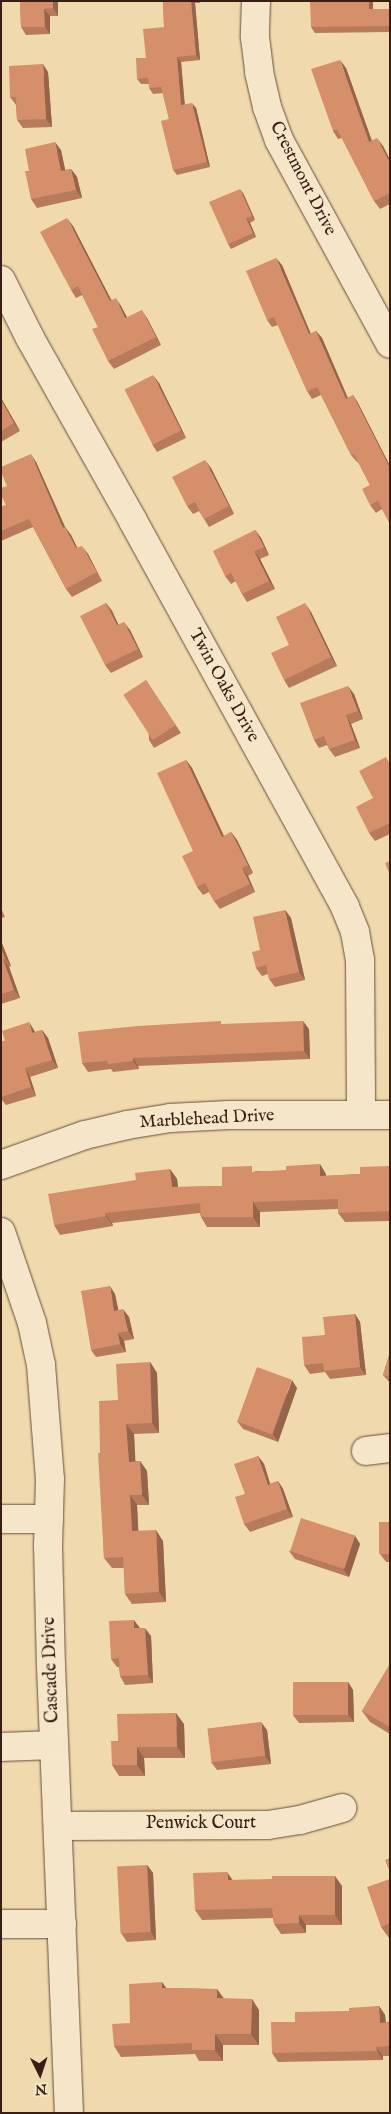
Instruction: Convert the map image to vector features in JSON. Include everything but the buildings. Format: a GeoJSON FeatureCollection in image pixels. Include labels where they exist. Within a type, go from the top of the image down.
{"type":"FeatureCollection","features":[{"type":"Feature","properties":{"kind":"street","name":"Crestmont Drive"},"geometry":{"type":"LineString","coordinates":[[256,1],[255,36],[259,72],[267,107],[279,140],[390,344]]}},
{"type":"Feature","properties":{"kind":"street","name":"Twin Oaks Drive"},"geometry":{"type":"LineString","coordinates":[[1,280],[30,338],[129,513],[345,907],[354,932],[360,959],[361,1115]]}},
{"type":"Feature","properties":{"kind":"street","name":"Marblehead Drive"},"geometry":{"type":"LineString","coordinates":[[1,1165],[85,1135],[127,1125],[170,1118],[229,1115],[390,1115]]}},
{"type":"Feature","properties":{"kind":"street","name":"Cascade Drive"},"geometry":{"type":"LineString","coordinates":[[1,1232],[32,1323],[41,1365],[50,1479],[51,1657],[70,2113]]}},
{"type":"Feature","properties":{"kind":"street"},"geometry":{"type":"LineString","coordinates":[[1,1519],[49,1519]]}},
{"type":"Feature","properties":{"kind":"street"},"geometry":{"type":"LineString","coordinates":[[1,1746],[54,1745]]}},
{"type":"Feature","properties":{"kind":"street","name":"Penwick Court"},"geometry":{"type":"LineString","coordinates":[[58,1826],[268,1825],[300,1820],[342,1808]]}},
{"type":"Feature","properties":{"kind":"street"},"geometry":{"type":"LineString","coordinates":[[1,1924],[62,1924]]}}]}
